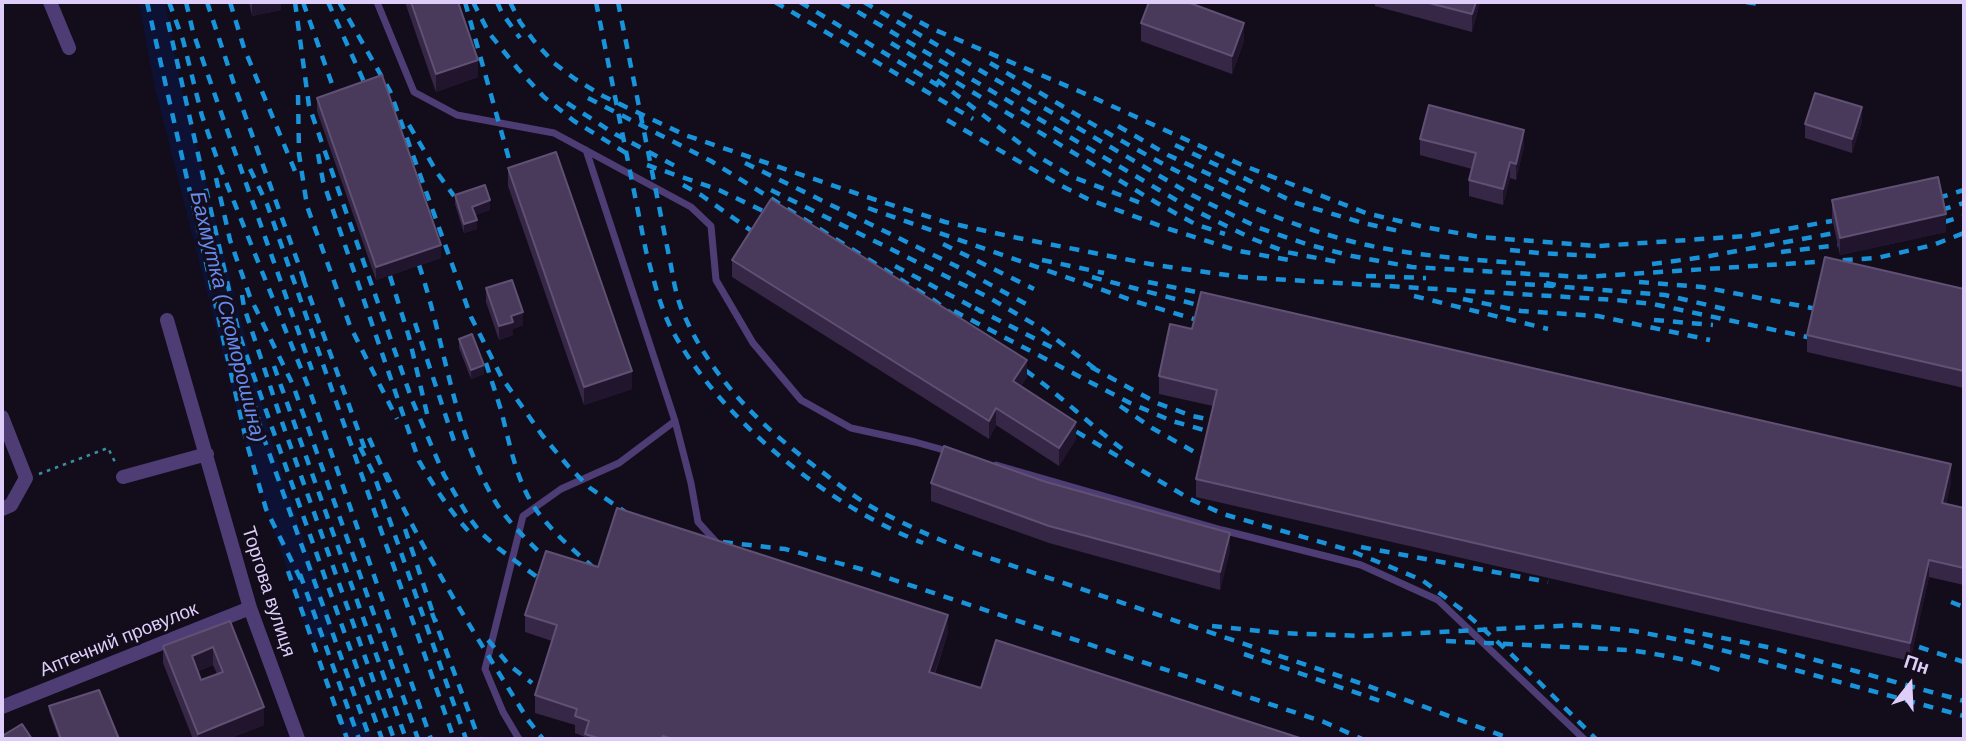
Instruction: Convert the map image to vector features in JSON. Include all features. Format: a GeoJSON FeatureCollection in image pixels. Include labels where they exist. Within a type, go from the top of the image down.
{"type":"FeatureCollection","features":[{"type":"Feature","properties":{"kind":"street"},"geometry":{"type":"LineString","coordinates":[[50,2],[69,48]]}},
{"type":"Feature","properties":{"kind":"street","name":"Торгова вулиця"},"geometry":{"type":"LineString","coordinates":[[167,320],[250,608],[298,739]]}},
{"type":"Feature","properties":{"kind":"street"},"geometry":{"type":"LineString","coordinates":[[2,417],[26,478],[11,505],[2,509]]}},
{"type":"Feature","properties":{"kind":"street"},"geometry":{"type":"LineString","coordinates":[[122,477],[207,454]]}},
{"type":"Feature","properties":{"kind":"street","name":"Аптечний провулок"},"geometry":{"type":"LineString","coordinates":[[2,708],[250,608]]}},
{"type":"Feature","properties":{"kind":"lane"},"geometry":{"type":"LineString","coordinates":[[377,2],[414,92],[457,114],[554,132],[691,206],[711,226],[716,281],[753,343],[801,400],[851,428],[955,453]]}},
{"type":"Feature","properties":{"kind":"lane"},"geometry":{"type":"LineString","coordinates":[[586,149],[675,421],[698,522],[725,552]]}},
{"type":"Feature","properties":{"kind":"lane"},"geometry":{"type":"LineString","coordinates":[[519,739],[503,712],[485,669],[523,516],[561,488],[619,463],[675,421]]}},
{"type":"Feature","properties":{"kind":"lane"},"geometry":{"type":"LineString","coordinates":[[982,461],[1222,530],[1361,565],[1438,600],[1584,739]]}},
{"type":"Feature","properties":{"kind":"path"},"geometry":{"type":"LineString","coordinates":[[26,478],[108,448],[122,477]]}},
{"type":"Feature","properties":{"kind":"building"},"geometry":{"type":"Polygon","coordinates":[[[411,2],[458,2],[478,60],[436,74],[411,2]]]}},
{"type":"Feature","properties":{"kind":"building"},"geometry":{"type":"Polygon","coordinates":[[[1149,2],[1187,2],[1244,23],[1232,56],[1141,23],[1149,2]]]}},
{"type":"Feature","properties":{"kind":"building"},"geometry":{"type":"Polygon","coordinates":[[[1425,2],[1476,2],[1472,14],[1425,2]]]}},
{"type":"Feature","properties":{"kind":"building"},"geometry":{"type":"Polygon","coordinates":[[[382,75],[441,245],[376,267],[317,98],[382,75]]]}},
{"type":"Feature","properties":{"kind":"building"},"geometry":{"type":"Polygon","coordinates":[[[1815,93],[1862,107],[1852,139],[1805,124],[1815,93]]]}},
{"type":"Feature","properties":{"kind":"building"},"geometry":{"type":"Polygon","coordinates":[[[1429,105],[1524,130],[1516,164],[1510,162],[1503,189],[1469,180],[1476,153],[1420,139],[1429,105]]]}},
{"type":"Feature","properties":{"kind":"building"},"geometry":{"type":"Polygon","coordinates":[[[556,152],[632,371],[584,387],[508,168],[556,152]]]}},
{"type":"Feature","properties":{"kind":"building"},"geometry":{"type":"Polygon","coordinates":[[[1938,177],[1946,214],[1840,238],[1832,200],[1938,177]]]}},
{"type":"Feature","properties":{"kind":"building"},"geometry":{"type":"Polygon","coordinates":[[[485,185],[490,200],[472,207],[477,220],[464,224],[455,195],[485,185]]]}},
{"type":"Feature","properties":{"kind":"building"},"geometry":{"type":"Polygon","coordinates":[[[771,199],[1027,360],[1013,381],[1076,422],[1059,448],[996,408],[989,421],[732,260],[771,199]]]}},
{"type":"Feature","properties":{"kind":"building"},"geometry":{"type":"Polygon","coordinates":[[[1825,257],[1964,289],[1964,371],[1807,335],[1825,257]]]}},
{"type":"Feature","properties":{"kind":"building"},"geometry":{"type":"Polygon","coordinates":[[[512,280],[523,312],[511,316],[513,322],[499,326],[486,288],[512,280]]]}},
{"type":"Feature","properties":{"kind":"building"},"geometry":{"type":"Polygon","coordinates":[[[1201,292],[1951,464],[1942,503],[1964,508],[1964,568],[1929,560],[1910,643],[1196,479],[1217,390],[1159,376],[1170,324],[1192,329],[1201,292]]]}},
{"type":"Feature","properties":{"kind":"building"},"geometry":{"type":"Polygon","coordinates":[[[472,334],[484,365],[471,370],[459,339],[472,334]]]}},
{"type":"Feature","properties":{"kind":"building"},"geometry":{"type":"Polygon","coordinates":[[[944,446],[1046,482],[1230,533],[1220,572],[1049,526],[931,483],[944,446]]]}},
{"type":"Feature","properties":{"kind":"building"},"geometry":{"type":"Polygon","coordinates":[[[617,508],[948,615],[929,672],[981,688],[996,640],[1303,739],[672,739],[663,736],[662,739],[598,739],[585,734],[589,721],[575,716],[577,709],[535,695],[557,625],[525,615],[546,551],[598,567],[617,508]]]}},
{"type":"Feature","properties":{"kind":"building"},"geometry":{"type":"Polygon","coordinates":[[[230,621],[264,707],[198,734],[163,646],[230,621]],[[213,647],[192,656],[201,680],[223,672],[213,647]]]}},
{"type":"Feature","properties":{"kind":"building"},"geometry":{"type":"Polygon","coordinates":[[[99,690],[119,739],[61,739],[49,706],[99,690]]]}},
{"type":"Feature","properties":{"kind":"building"},"geometry":{"type":"Polygon","coordinates":[[[22,724],[32,739],[2,739],[2,736],[22,724]]]}},
{"type":"Feature","properties":{"kind":"waterway","name":"Бахмутка (Скоморошина)"},"geometry":{"type":"LineString","coordinates":[[152,2],[168,87],[261,451],[320,628]]}},
{"type":"Feature","properties":{"kind":"waterway","name":"Бахмутка (Скоморошина)"},"geometry":{"type":"LineString","coordinates":[[354,730],[358,739]]}},
{"type":"Feature","properties":{"kind":"railway"},"geometry":{"type":"LineString","coordinates":[[147,2],[247,444],[266,509],[303,584]]}},
{"type":"Feature","properties":{"kind":"railway"},"geometry":{"type":"LineString","coordinates":[[169,2],[183,40],[202,116],[220,167],[308,386],[431,739]]}},
{"type":"Feature","properties":{"kind":"railway"},"geometry":{"type":"LineString","coordinates":[[186,2],[193,32],[312,370]]}},
{"type":"Feature","properties":{"kind":"railway"},"geometry":{"type":"LineString","coordinates":[[207,2],[306,285]]}},
{"type":"Feature","properties":{"kind":"railway"},"geometry":{"type":"LineString","coordinates":[[230,2],[244,48],[295,171]]}},
{"type":"Feature","properties":{"kind":"railway"},"geometry":{"type":"LineString","coordinates":[[295,2],[309,106],[412,400],[444,475],[468,516],[480,532],[498,548],[537,577]]}},
{"type":"Feature","properties":{"kind":"railway"},"geometry":{"type":"LineString","coordinates":[[303,2],[339,104]]}},
{"type":"Feature","properties":{"kind":"railway"},"geometry":{"type":"LineString","coordinates":[[328,2],[369,93]]}},
{"type":"Feature","properties":{"kind":"railway"},"geometry":{"type":"LineString","coordinates":[[339,2],[390,91],[471,317],[502,378],[542,435],[568,466],[590,488],[634,518]]}},
{"type":"Feature","properties":{"kind":"railway"},"geometry":{"type":"LineString","coordinates":[[465,2],[514,177]]}},
{"type":"Feature","properties":{"kind":"railway"},"geometry":{"type":"LineString","coordinates":[[473,2],[489,33],[544,97],[574,121],[631,156]]}},
{"type":"Feature","properties":{"kind":"railway"},"geometry":{"type":"LineString","coordinates":[[497,2],[520,38]]}},
{"type":"Feature","properties":{"kind":"railway"},"geometry":{"type":"LineString","coordinates":[[510,2],[520,22],[554,63],[603,96],[685,135],[945,222],[1155,265],[1241,277],[1616,300],[1653,304],[1812,338]]}},
{"type":"Feature","properties":{"kind":"railway"},"geometry":{"type":"LineString","coordinates":[[596,2],[646,251],[671,328],[717,395],[779,456],[850,507],[923,543]]}},
{"type":"Feature","properties":{"kind":"railway"},"geometry":{"type":"LineString","coordinates":[[618,2],[682,311],[696,340],[725,382],[777,436],[874,508],[955,546],[1363,684],[1511,739]]}},
{"type":"Feature","properties":{"kind":"railway"},"geometry":{"type":"LineString","coordinates":[[775,2],[973,119]]}},
{"type":"Feature","properties":{"kind":"railway"},"geometry":{"type":"LineString","coordinates":[[800,2],[944,89]]}},
{"type":"Feature","properties":{"kind":"railway"},"geometry":{"type":"LineString","coordinates":[[841,2],[1188,207],[1286,252],[1338,262]]}},
{"type":"Feature","properties":{"kind":"railway"},"geometry":{"type":"LineString","coordinates":[[864,2],[1192,195],[1259,228],[1352,256],[1412,267],[1583,277],[1877,258],[1933,245],[1964,233]]}},
{"type":"Feature","properties":{"kind":"railway"},"geometry":{"type":"LineString","coordinates":[[1746,2],[1759,4]]}},
{"type":"Feature","properties":{"kind":"railway"},"geometry":{"type":"LineString","coordinates":[[903,13],[933,29],[1242,165],[1366,213],[1424,227],[1480,237],[1598,246],[1747,236],[1832,221]]}},
{"type":"Feature","properties":{"kind":"railway"},"geometry":{"type":"LineString","coordinates":[[168,22],[239,334],[382,739]]}},
{"type":"Feature","properties":{"kind":"railway"},"geometry":{"type":"LineString","coordinates":[[891,43],[1157,203],[1195,224],[1225,234]]}},
{"type":"Feature","properties":{"kind":"railway"},"geometry":{"type":"LineString","coordinates":[[990,63],[1162,164],[1252,207],[1298,225],[1391,250],[1530,264]]}},
{"type":"Feature","properties":{"kind":"railway"},"geometry":{"type":"LineString","coordinates":[[937,80],[1034,154],[1073,177],[1146,205]]}},
{"type":"Feature","properties":{"kind":"railway"},"geometry":{"type":"LineString","coordinates":[[298,95],[299,154],[307,206],[350,326],[397,419]]}},
{"type":"Feature","properties":{"kind":"railway"},"geometry":{"type":"LineString","coordinates":[[588,98],[711,161],[935,301],[960,320]]}},
{"type":"Feature","properties":{"kind":"railway"},"geometry":{"type":"LineString","coordinates":[[567,103],[615,134],[679,168]]}},
{"type":"Feature","properties":{"kind":"railway"},"geometry":{"type":"LineString","coordinates":[[947,120],[1090,200],[1239,251],[1289,260]]}},
{"type":"Feature","properties":{"kind":"railway"},"geometry":{"type":"LineString","coordinates":[[409,125],[454,196]]}},
{"type":"Feature","properties":{"kind":"railway"},"geometry":{"type":"LineString","coordinates":[[1118,126],[1168,155],[1249,193]]}},
{"type":"Feature","properties":{"kind":"railway"},"geometry":{"type":"LineString","coordinates":[[1175,145],[1296,203],[1399,231]]}},
{"type":"Feature","properties":{"kind":"railway"},"geometry":{"type":"LineString","coordinates":[[318,154],[323,181],[419,461],[444,500],[473,536]]}},
{"type":"Feature","properties":{"kind":"railway"},"geometry":{"type":"LineString","coordinates":[[745,163],[956,266],[1028,305]]}},
{"type":"Feature","properties":{"kind":"railway"},"geometry":{"type":"LineString","coordinates":[[647,165],[719,190],[780,219]]}},
{"type":"Feature","properties":{"kind":"railway"},"geometry":{"type":"LineString","coordinates":[[250,169],[267,204],[454,739]]}},
{"type":"Feature","properties":{"kind":"railway"},"geometry":{"type":"LineString","coordinates":[[216,178],[230,240],[250,297],[293,385],[418,739]]}},
{"type":"Feature","properties":{"kind":"railway"},"geometry":{"type":"LineString","coordinates":[[683,185],[756,234]]}},
{"type":"Feature","properties":{"kind":"railway"},"geometry":{"type":"LineString","coordinates":[[771,190],[988,297],[1044,330],[1098,371]]}},
{"type":"Feature","properties":{"kind":"railway"},"geometry":{"type":"LineString","coordinates":[[1938,198],[1964,190]]}},
{"type":"Feature","properties":{"kind":"railway"},"geometry":{"type":"LineString","coordinates":[[1941,210],[1964,203]]}},
{"type":"Feature","properties":{"kind":"railway"},"geometry":{"type":"LineString","coordinates":[[868,208],[1137,302],[1194,319]]}},
{"type":"Feature","properties":{"kind":"railway"},"geometry":{"type":"LineString","coordinates":[[1944,222],[1964,216]]}},
{"type":"Feature","properties":{"kind":"railway"},"geometry":{"type":"LineString","coordinates":[[1652,264],[1835,233]]}},
{"type":"Feature","properties":{"kind":"railway"},"geometry":{"type":"LineString","coordinates":[[943,244],[1034,289]]}},
{"type":"Feature","properties":{"kind":"railway"},"geometry":{"type":"LineString","coordinates":[[1781,252],[1838,245]]}},
{"type":"Feature","properties":{"kind":"railway"},"geometry":{"type":"LineString","coordinates":[[1510,250],[1597,256]]}},
{"type":"Feature","properties":{"kind":"railway"},"geometry":{"type":"LineString","coordinates":[[1042,260],[1104,273]]}},
{"type":"Feature","properties":{"kind":"railway"},"geometry":{"type":"LineString","coordinates":[[419,265],[470,449],[498,506],[538,551]]}},
{"type":"Feature","properties":{"kind":"railway"},"geometry":{"type":"LineString","coordinates":[[895,266],[982,312]]}},
{"type":"Feature","properties":{"kind":"railway"},"geometry":{"type":"LineString","coordinates":[[390,276],[409,337],[428,418]]}},
{"type":"Feature","properties":{"kind":"railway"},"geometry":{"type":"LineString","coordinates":[[1366,276],[1426,278]]}},
{"type":"Feature","properties":{"kind":"railway"},"geometry":{"type":"LineString","coordinates":[[1092,277],[1198,305]]}},
{"type":"Feature","properties":{"kind":"railway"},"geometry":{"type":"LineString","coordinates":[[303,278],[367,455]]}},
{"type":"Feature","properties":{"kind":"railway"},"geometry":{"type":"LineString","coordinates":[[1148,282],[1201,293]]}},
{"type":"Feature","properties":{"kind":"railway"},"geometry":{"type":"LineString","coordinates":[[1639,282],[1702,287],[1817,309]]}},
{"type":"Feature","properties":{"kind":"railway"},"geometry":{"type":"LineString","coordinates":[[1506,283],[1555,286]]}},
{"type":"Feature","properties":{"kind":"railway"},"geometry":{"type":"LineString","coordinates":[[1546,283],[1665,295],[1729,310]]}},
{"type":"Feature","properties":{"kind":"railway"},"geometry":{"type":"LineString","coordinates":[[242,295],[282,422],[394,739]]}},
{"type":"Feature","properties":{"kind":"railway"},"geometry":{"type":"LineString","coordinates":[[1414,296],[1548,329]]}},
{"type":"Feature","properties":{"kind":"railway"},"geometry":{"type":"LineString","coordinates":[[1463,299],[1521,311],[1598,316],[1710,340]]}},
{"type":"Feature","properties":{"kind":"railway"},"geometry":{"type":"LineString","coordinates":[[975,308],[1059,351]]}},
{"type":"Feature","properties":{"kind":"railway"},"geometry":{"type":"LineString","coordinates":[[954,311],[1130,403],[1172,421],[1218,434]]}},
{"type":"Feature","properties":{"kind":"railway"},"geometry":{"type":"LineString","coordinates":[[1654,320],[1713,325]]}},
{"type":"Feature","properties":{"kind":"railway"},"geometry":{"type":"LineString","coordinates":[[415,323],[456,447]]}},
{"type":"Feature","properties":{"kind":"railway"},"geometry":{"type":"LineString","coordinates":[[1010,360],[1040,381],[1125,451]]}},
{"type":"Feature","properties":{"kind":"railway"},"geometry":{"type":"LineString","coordinates":[[486,363],[525,491],[546,522],[594,568]]}},
{"type":"Feature","properties":{"kind":"railway"},"geometry":{"type":"LineString","coordinates":[[274,366],[406,739]]}},
{"type":"Feature","properties":{"kind":"railway"},"geometry":{"type":"LineString","coordinates":[[1091,367],[1157,403],[1192,416],[1222,422]]}},
{"type":"Feature","properties":{"kind":"railway"},"geometry":{"type":"LineString","coordinates":[[253,399],[262,433],[370,739]]}},
{"type":"Feature","properties":{"kind":"railway"},"geometry":{"type":"LineString","coordinates":[[1120,406],[1152,428],[1214,463]]}},
{"type":"Feature","properties":{"kind":"railway"},"geometry":{"type":"LineString","coordinates":[[1060,422],[1190,499],[1223,514],[1349,550],[1422,580],[1461,609],[1510,653],[1596,739]]}},
{"type":"Feature","properties":{"kind":"railway"},"geometry":{"type":"LineString","coordinates":[[369,438],[389,483]]}},
{"type":"Feature","properties":{"kind":"railway"},"geometry":{"type":"LineString","coordinates":[[360,447],[374,475],[466,739]]}},
{"type":"Feature","properties":{"kind":"railway"},"geometry":{"type":"LineString","coordinates":[[386,473],[454,598],[528,720],[543,739]]}},
{"type":"Feature","properties":{"kind":"railway"},"geometry":{"type":"LineString","coordinates":[[405,529],[436,622]]}},
{"type":"Feature","properties":{"kind":"railway"},"geometry":{"type":"LineString","coordinates":[[704,540],[785,549],[861,569],[1324,722],[1362,739]]}},
{"type":"Feature","properties":{"kind":"railway"},"geometry":{"type":"LineString","coordinates":[[1361,547],[1548,582]]}},
{"type":"Feature","properties":{"kind":"railway"},"geometry":{"type":"LineString","coordinates":[[288,571],[341,723]]}},
{"type":"Feature","properties":{"kind":"railway"},"geometry":{"type":"LineString","coordinates":[[300,574],[359,739]]}},
{"type":"Feature","properties":{"kind":"railway"},"geometry":{"type":"LineString","coordinates":[[1951,602],[1964,607]]}},
{"type":"Feature","properties":{"kind":"railway"},"geometry":{"type":"LineString","coordinates":[[432,613],[479,739]]}},
{"type":"Feature","properties":{"kind":"railway"},"geometry":{"type":"LineString","coordinates":[[1212,626],[1280,633],[1362,636],[1576,625],[1634,631],[1696,643],[1964,716]]}},
{"type":"Feature","properties":{"kind":"railway"},"geometry":{"type":"LineString","coordinates":[[1684,630],[1772,648],[1964,701]]}},
{"type":"Feature","properties":{"kind":"railway"},"geometry":{"type":"LineString","coordinates":[[488,640],[509,665],[532,683]]}},
{"type":"Feature","properties":{"kind":"railway"},"geometry":{"type":"LineString","coordinates":[[1446,641],[1628,650],[1720,670]]}},
{"type":"Feature","properties":{"kind":"railway"},"geometry":{"type":"LineString","coordinates":[[1919,647],[1964,662]]}},
{"type":"Feature","properties":{"kind":"railway"},"geometry":{"type":"LineString","coordinates":[[1244,654],[1383,702]]}},
{"type":"Feature","properties":{"kind":"railway"},"geometry":{"type":"LineString","coordinates":[[339,715],[347,739]]}}]}
